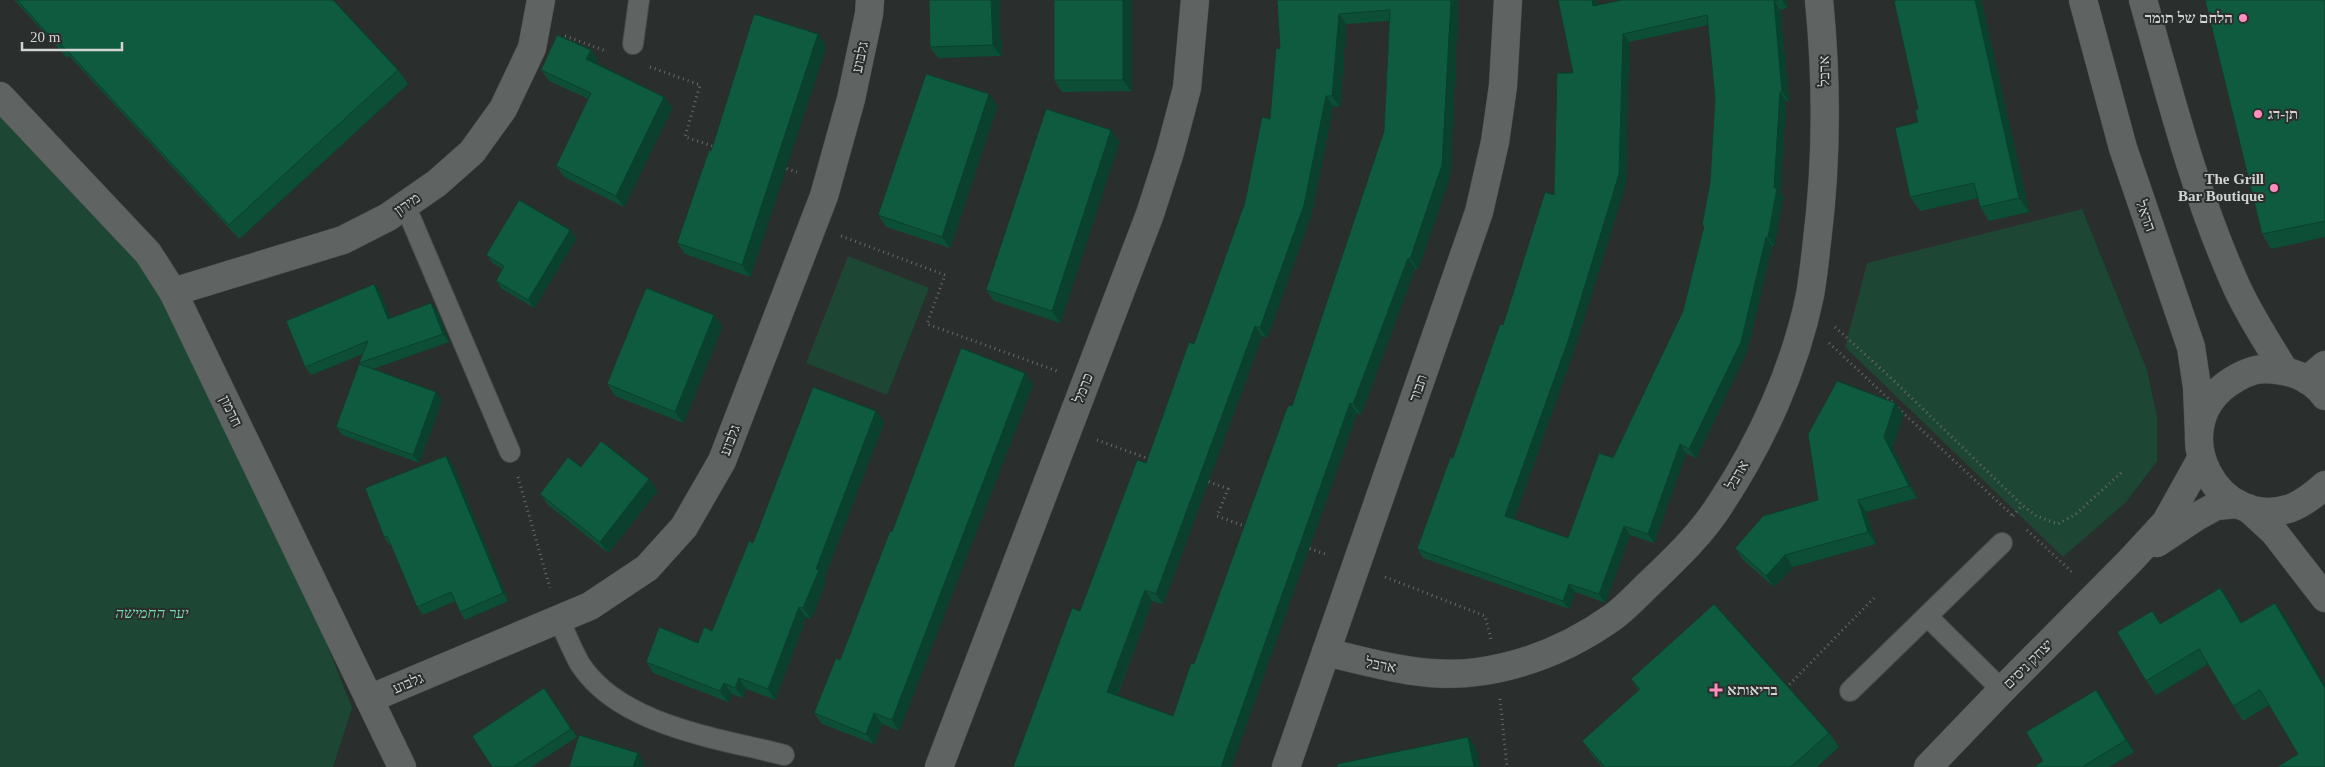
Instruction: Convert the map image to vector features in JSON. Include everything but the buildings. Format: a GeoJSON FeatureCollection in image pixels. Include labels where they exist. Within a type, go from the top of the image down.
{"type":"FeatureCollection","features":[{"type":"Feature","properties":{"kind":"street","name":"גלבוע"},"geometry":{"type":"LineString","coordinates":[[369,699],[590,606],[647,568],[684,528],[722,460],[813,225],[828,182],[851,98],[869,14],[870,0]]}},
{"type":"Feature","properties":{"kind":"street","name":"כרמל"},"geometry":{"type":"LineString","coordinates":[[939,767],[1150,214],[1170,152],[1187,88],[1195,0]]}},
{"type":"Feature","properties":{"kind":"street","name":"תבור"},"geometry":{"type":"LineString","coordinates":[[1286,767],[1479,212],[1495,142],[1503,86],[1508,0]]}},
{"type":"Feature","properties":{"kind":"street","name":"ארבל"},"geometry":{"type":"LineString","coordinates":[[1326,652],[1383,666],[1420,671],[1476,672],[1522,663],[1572,644],[1615,616],[1678,556],[1721,504],[1750,452],[1816,320],[1810,296],[1823,185],[1825,127],[1823,43],[1819,0]]}},
{"type":"Feature","properties":{"kind":"street","name":"הראל"},"geometry":{"type":"LineString","coordinates":[[2083,0],[2123,148],[2190,347],[2197,387],[2200,446]]}},
{"type":"Feature","properties":{"kind":"street"},"geometry":{"type":"LineString","coordinates":[[2144,0],[2180,130],[2214,236],[2235,284],[2310,378]]}},
{"type":"Feature","properties":{"kind":"street","name":"מירון"},"geometry":{"type":"LineString","coordinates":[[173,292],[342,240],[388,217],[437,183],[472,152],[503,109],[532,48],[539,13]]}},
{"type":"Feature","properties":{"kind":"street","name":"חרמון"},"geometry":{"type":"LineString","coordinates":[[0,96],[148,253],[173,292],[402,767]]}},
{"type":"Feature","properties":{"kind":"street","name":"יצחק ניסים"},"geometry":{"type":"LineString","coordinates":[[1928,767],[2166,522],[2200,446],[2205,411],[2218,391],[2237,376],[2260,369],[2310,378]]}},
{"type":"Feature","properties":{"kind":"street"},"geometry":{"type":"LineString","coordinates":[[2200,446],[2209,477],[2221,493],[2243,506],[2274,532],[2325,598]]}},
{"type":"Feature","properties":{"kind":"street","name":"יצחק ניסים"},"geometry":{"type":"LineString","coordinates":[[2129,562],[2196,517],[2216,506],[2243,506],[2269,511],[2290,508],[2309,499],[2325,484]]}},
{"type":"Feature","properties":{"kind":"lane"},"geometry":{"type":"LineString","coordinates":[[633,44],[639,0]]}},
{"type":"Feature","properties":{"kind":"lane"},"geometry":{"type":"LineString","coordinates":[[405,205],[510,452]]}},
{"type":"Feature","properties":{"kind":"lane"},"geometry":{"type":"LineString","coordinates":[[1850,691],[2002,543]]}},
{"type":"Feature","properties":{"kind":"lane"},"geometry":{"type":"LineString","coordinates":[[1927,616],[2002,690]]}},
{"type":"Feature","properties":{"kind":"lane"},"geometry":{"type":"LineString","coordinates":[[559,620],[581,665],[603,689],[636,712],[675,726],[784,755]]}},
{"type":"Feature","properties":{"kind":"path"},"geometry":{"type":"LineString","coordinates":[[539,13],[609,52]]}},
{"type":"Feature","properties":{"kind":"path"},"geometry":{"type":"LineString","coordinates":[[646,65],[700,85],[684,137],[720,148]]}},
{"type":"Feature","properties":{"kind":"path"},"geometry":{"type":"LineString","coordinates":[[774,165],[828,182]]}},
{"type":"Feature","properties":{"kind":"path"},"geometry":{"type":"LineString","coordinates":[[813,225],[945,275],[927,324],[1086,381]]}},
{"type":"Feature","properties":{"kind":"path"},"geometry":{"type":"LineString","coordinates":[[1816,320],[1890,377],[2022,505],[2036,516],[2058,524],[2076,514],[2122,472]]}},
{"type":"Feature","properties":{"kind":"path"},"geometry":{"type":"LineString","coordinates":[[1816,320],[2020,523]]}},
{"type":"Feature","properties":{"kind":"path"},"geometry":{"type":"LineString","coordinates":[[510,452],[559,620]]}},
{"type":"Feature","properties":{"kind":"path"},"geometry":{"type":"LineString","coordinates":[[2012,516],[2022,505]]}},
{"type":"Feature","properties":{"kind":"path"},"geometry":{"type":"LineString","coordinates":[[2026,529],[2096,595]]}},
{"type":"Feature","properties":{"kind":"path"},"geometry":{"type":"LineString","coordinates":[[1786,688],[1874,598]]}},
{"type":"Feature","properties":{"kind":"green space","name":"יער החמישה"},"geometry":{"type":"Polygon","coordinates":[[[0,96],[179,294],[278,520],[352,708],[333,767],[0,767],[0,96]]]}},
{"type":"Feature","properties":{"kind":"green space"},"geometry":{"type":"Polygon","coordinates":[[[2082,209],[2147,370],[2157,417],[2157,461],[2126,502],[2063,557],[1845,347],[1867,263],[2082,209]]]}},
{"type":"Feature","properties":{"kind":"green space"},"geometry":{"type":"Polygon","coordinates":[[[848,256],[929,288],[887,395],[806,363],[848,256]]]}},
{"type":"Feature","properties":{"kind":"place","name":"הלחם של תומר"},"geometry":{"type":"Point","coordinates":[2243,18]}},
{"type":"Feature","properties":{"kind":"place","name":"תן-דג"},"geometry":{"type":"Point","coordinates":[2258,114]}},
{"type":"Feature","properties":{"kind":"place","name":"The Grill Bar Boutique"},"geometry":{"type":"Point","coordinates":[2274,188]}},
{"type":"Feature","properties":{"kind":"place","name":"בריאותא"},"geometry":{"type":"Point","coordinates":[1716,690]}}]}
